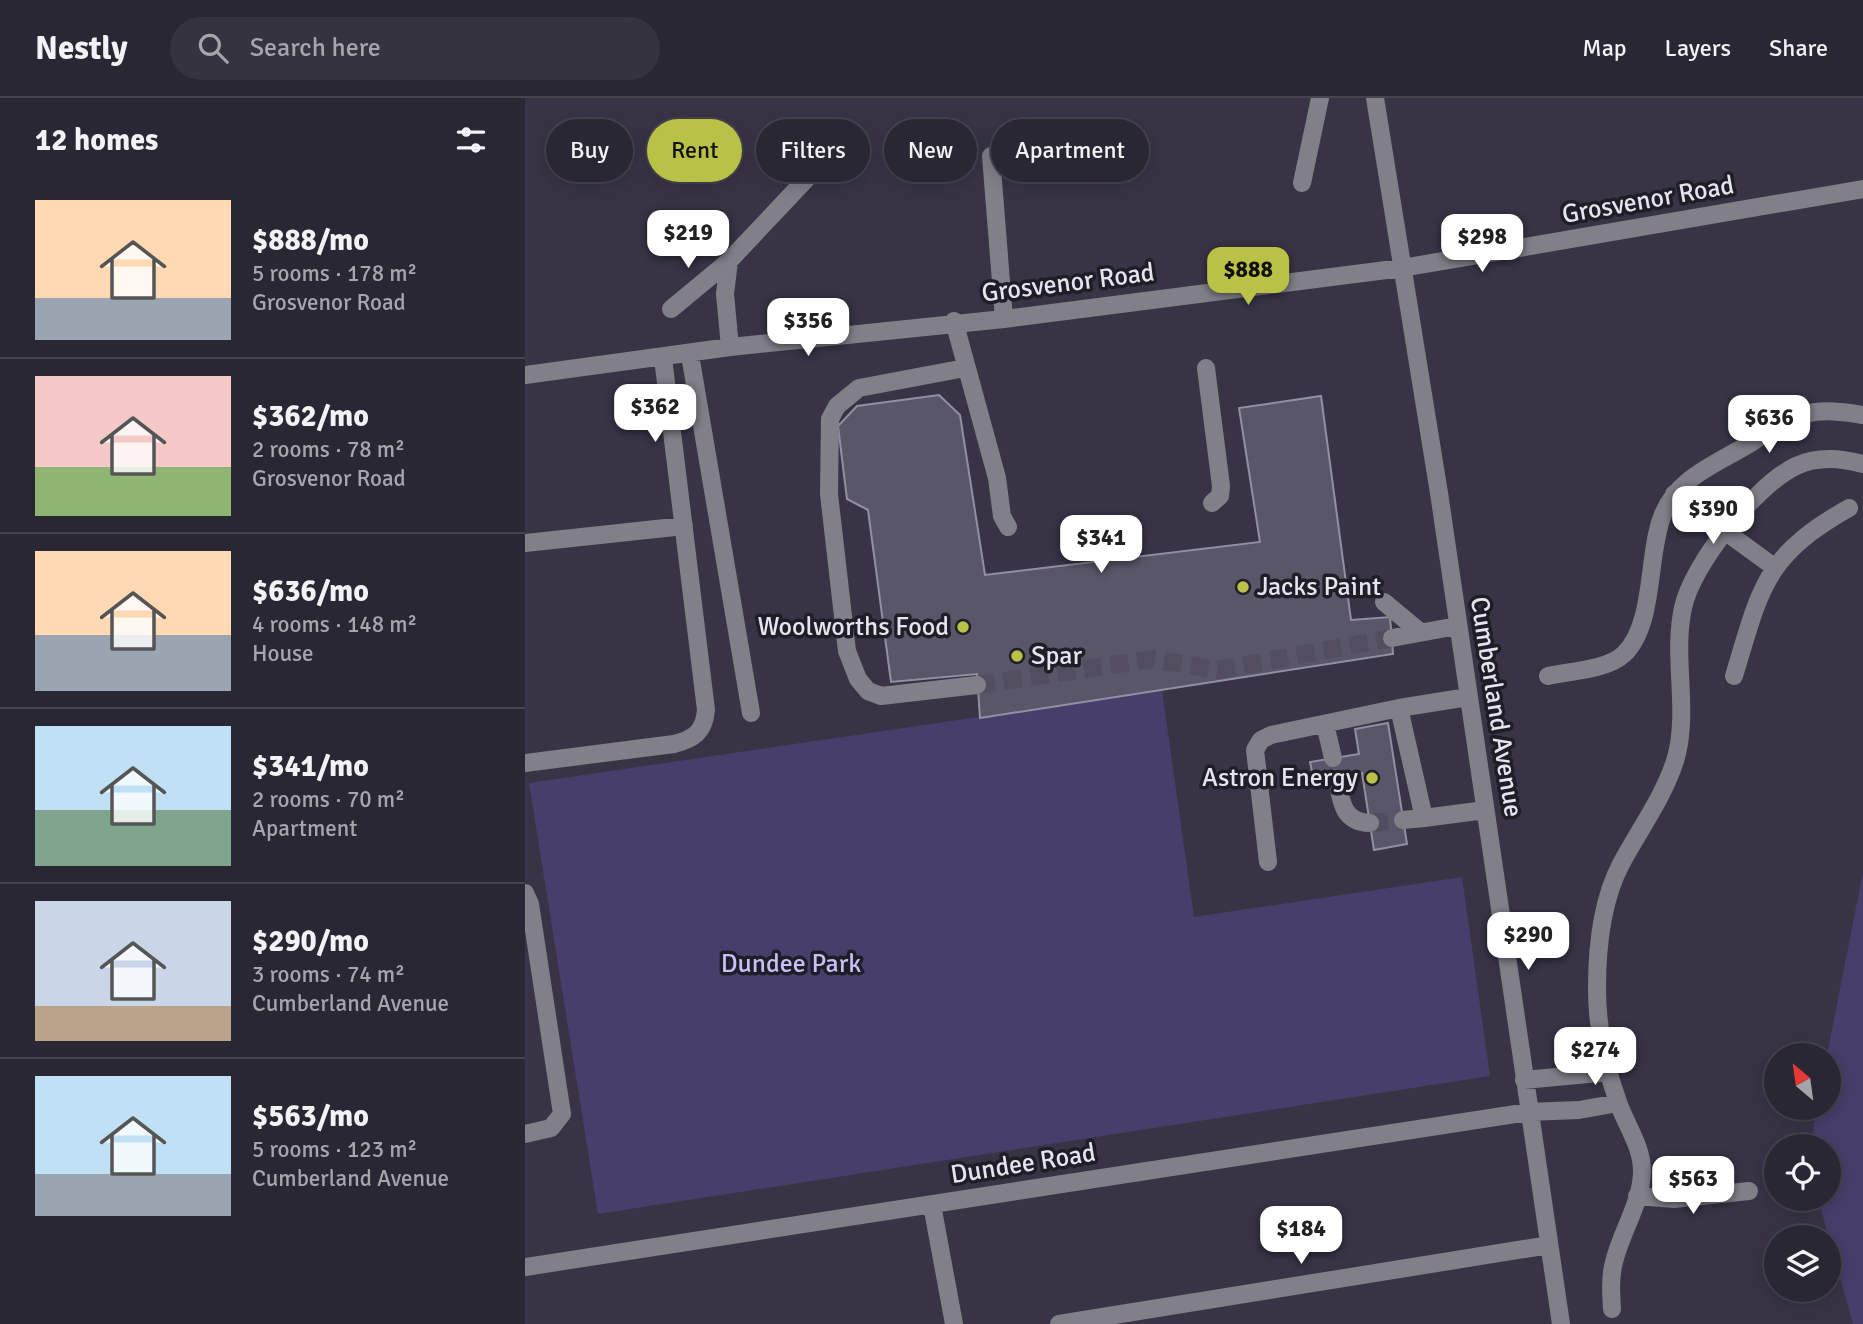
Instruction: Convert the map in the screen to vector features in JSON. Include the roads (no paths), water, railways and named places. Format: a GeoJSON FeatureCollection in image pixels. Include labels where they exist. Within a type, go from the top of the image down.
{"type":"FeatureCollection","features":[{"type":"Feature","properties":{"kind":"street"},"geometry":{"type":"LineString","coordinates":[[1303,183],[1320,98]]}},
{"type":"Feature","properties":{"kind":"street","name":"Cumberland Avenue"},"geometry":{"type":"LineString","coordinates":[[1375,98],[1561,1324]]}},
{"type":"Feature","properties":{"kind":"street"},"geometry":{"type":"LineString","coordinates":[[671,309],[729,261],[804,182]]}},
{"type":"Feature","properties":{"kind":"street"},"geometry":{"type":"LineString","coordinates":[[993,182],[1004,318]]}},
{"type":"Feature","properties":{"kind":"street","name":"Grosvenor Road"},"geometry":{"type":"LineString","coordinates":[[525,375],[690,355],[730,347],[954,321],[1004,318],[1402,268],[1863,190]]}},
{"type":"Feature","properties":{"kind":"street"},"geometry":{"type":"LineString","coordinates":[[729,261],[725,295],[730,347]]}},
{"type":"Feature","properties":{"kind":"street"},"geometry":{"type":"LineString","coordinates":[[954,321],[997,478],[1003,520],[1009,527]]}},
{"type":"Feature","properties":{"kind":"street"},"geometry":{"type":"LineString","coordinates":[[690,355],[751,713]]}},
{"type":"Feature","properties":{"kind":"street"},"geometry":{"type":"LineString","coordinates":[[525,763],[674,744],[689,740],[699,733],[705,724],[706,710],[663,358]]}},
{"type":"Feature","properties":{"kind":"street"},"geometry":{"type":"LineString","coordinates":[[965,368],[880,382],[859,388],[847,396],[830,419],[829,494],[847,651],[858,679],[868,691],[881,696],[977,685]]}},
{"type":"Feature","properties":{"kind":"street"},"geometry":{"type":"LineString","coordinates":[[1206,368],[1221,486],[1220,496],[1212,503]]}},
{"type":"Feature","properties":{"kind":"street"},"geometry":{"type":"LineString","coordinates":[[1548,676],[1608,663],[1622,656],[1631,646],[1643,614],[1661,518],[1674,494],[1706,467],[1790,419],[1822,411],[1863,415]]}},
{"type":"Feature","properties":{"kind":"street"},"geometry":{"type":"LineString","coordinates":[[1612,1309],[1614,1262],[1637,1196],[1642,1168],[1638,1149],[1618,1103],[1609,1072],[1599,1021],[1597,986],[1605,910],[1619,867],[1665,787],[1676,758],[1679,731],[1679,631],[1683,605],[1710,554],[1759,493],[1776,477],[1798,465],[1825,458],[1863,464]]}},
{"type":"Feature","properties":{"kind":"street"},"geometry":{"type":"LineString","coordinates":[[1674,494],[1774,567]]}},
{"type":"Feature","properties":{"kind":"street"},"geometry":{"type":"LineString","coordinates":[[1734,676],[1762,588],[1774,567],[1807,534],[1849,508]]}},
{"type":"Feature","properties":{"kind":"street"},"geometry":{"type":"LineString","coordinates":[[525,543],[684,526]]}},
{"type":"Feature","properties":{"kind":"street"},"geometry":{"type":"LineString","coordinates":[[1384,602],[1420,632]]}},
{"type":"Feature","properties":{"kind":"street"},"geometry":{"type":"LineString","coordinates":[[1392,638],[1457,626]]}},
{"type":"Feature","properties":{"kind":"street"},"geometry":{"type":"LineString","coordinates":[[1268,862],[1255,750],[1257,744],[1271,736],[1399,708],[1468,697]]}},
{"type":"Feature","properties":{"kind":"street"},"geometry":{"type":"LineString","coordinates":[[1399,708],[1424,818]]}},
{"type":"Feature","properties":{"kind":"street"},"geometry":{"type":"LineString","coordinates":[[1325,724],[1333,758]]}},
{"type":"Feature","properties":{"kind":"street"},"geometry":{"type":"LineString","coordinates":[[1337,778],[1346,812],[1357,822],[1370,823]]}},
{"type":"Feature","properties":{"kind":"street"},"geometry":{"type":"LineString","coordinates":[[1403,820],[1485,810]]}},
{"type":"Feature","properties":{"kind":"street"},"geometry":{"type":"LineString","coordinates":[[525,893],[530,904],[562,1114],[551,1128],[525,1134]]}},
{"type":"Feature","properties":{"kind":"street"},"geometry":{"type":"LineString","coordinates":[[1524,1080],[1609,1072]]}},
{"type":"Feature","properties":{"kind":"street","name":"Dundee Road"},"geometry":{"type":"LineString","coordinates":[[525,1267],[1528,1112],[1579,1110],[1618,1103]]}},
{"type":"Feature","properties":{"kind":"street"},"geometry":{"type":"LineString","coordinates":[[1637,1196],[1674,1199],[1749,1191]]}},
{"type":"Feature","properties":{"kind":"street"},"geometry":{"type":"LineString","coordinates":[[932,1205],[954,1324]]}},
{"type":"Feature","properties":{"kind":"street"},"geometry":{"type":"LineString","coordinates":[[1059,1324],[1549,1245]]}},
{"type":"Feature","properties":{"kind":"tunnel"},"geometry":{"type":"LineString","coordinates":[[977,685],[1153,659],[1218,670],[1392,638]]}},
{"type":"Feature","properties":{"kind":"tunnel"},"geometry":{"type":"LineString","coordinates":[[1370,823],[1403,820]]}},
{"type":"Feature","properties":{"kind":"place","name":"Jacks Paint"},"geometry":{"type":"Point","coordinates":[1243,587]}},
{"type":"Feature","properties":{"kind":"place","name":"Woolworths Food"},"geometry":{"type":"Point","coordinates":[963,627]}},
{"type":"Feature","properties":{"kind":"place","name":"Spar"},"geometry":{"type":"Point","coordinates":[1017,656]}},
{"type":"Feature","properties":{"kind":"place","name":"Astron Energy"},"geometry":{"type":"Point","coordinates":[1372,778]}},
{"type":"Feature","properties":{"kind":"park label","name":"Dundee Park"},"geometry":{"type":"Point","coordinates":[791,964]}}]}
